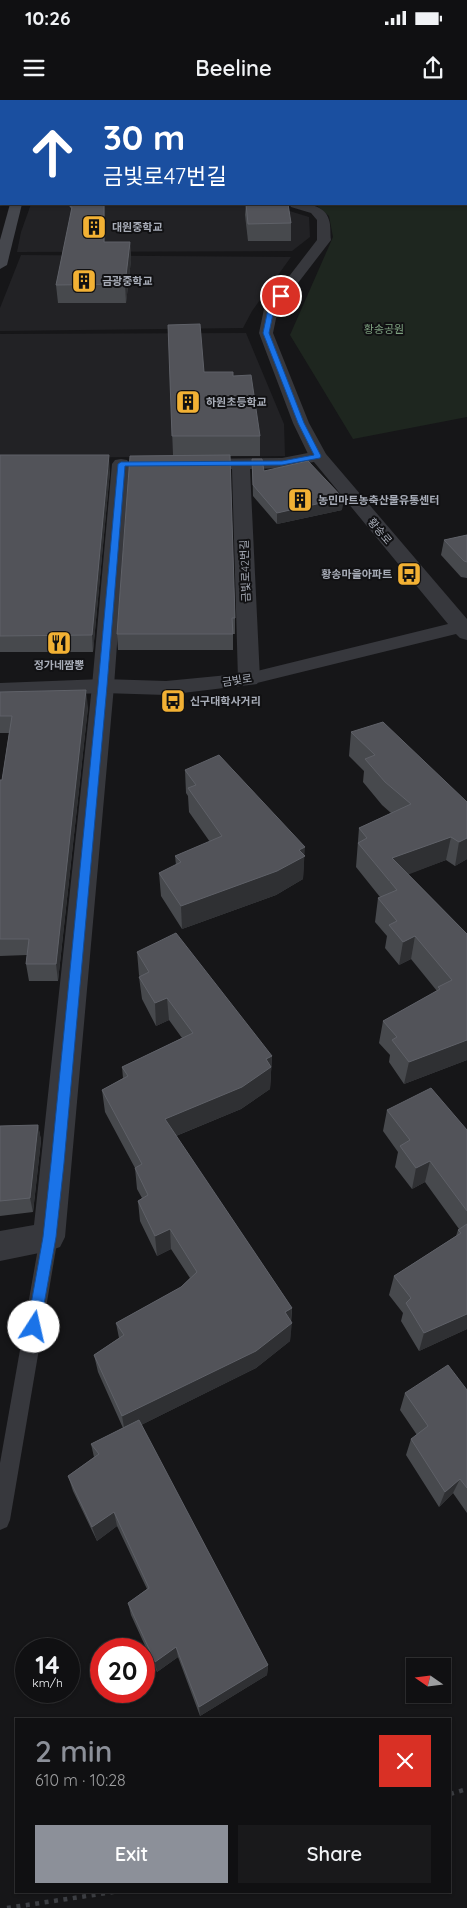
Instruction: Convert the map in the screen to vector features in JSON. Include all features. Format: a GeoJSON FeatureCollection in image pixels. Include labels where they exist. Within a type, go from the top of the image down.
{"type":"FeatureCollection","features":[{"type":"Feature","properties":{"kind":"main road"},"geometry":{"type":"LineString","coordinates":[[0,265],[16,205]]}},
{"type":"Feature","properties":{"kind":"street","name":"황송로"},"geometry":{"type":"LineString","coordinates":[[298,205],[315,210],[323,219],[324,240],[271,309],[266,333],[301,423],[318,456],[465,628]]}},
{"type":"Feature","properties":{"kind":"street"},"geometry":{"type":"LineString","coordinates":[[177,464],[282,463],[318,456]]}},
{"type":"Feature","properties":{"kind":"street"},"geometry":{"type":"LineString","coordinates":[[0,1246],[51,1223],[103,686],[131,464],[102,464]]}},
{"type":"Feature","properties":{"kind":"street","name":"금빛로42번길"},"geometry":{"type":"LineString","coordinates":[[241,464],[249,679]]}},
{"type":"Feature","properties":{"kind":"street","name":"금빛로"},"geometry":{"type":"LineString","coordinates":[[0,690],[103,686],[166,688],[249,679],[465,628]]}},
{"type":"Feature","properties":{"kind":"lane"},"geometry":{"type":"LineString","coordinates":[[0,1514],[51,1223]]}},
{"type":"Feature","properties":{"kind":"path"},"geometry":{"type":"LineString","coordinates":[[451,1794],[467,1789]]}},
{"type":"Feature","properties":{"kind":"path"},"geometry":{"type":"LineString","coordinates":[[8,1908],[107,1893]]}},
{"type":"Feature","properties":{"kind":"shaded area","name":"대원중학교"},"geometry":{"type":"Polygon","coordinates":[[[31,205],[261,205],[309,217],[310,237],[292,251],[17,252],[21,232],[31,205]]]}},
{"type":"Feature","properties":{"kind":"shaded area","name":"금광중학교"},"geometry":{"type":"Polygon","coordinates":[[[21,255],[291,257],[252,311],[243,328],[0,331],[0,308],[21,255]]]}},
{"type":"Feature","properties":{"kind":"shaded area","name":"하원초등학교"},"geometry":{"type":"Polygon","coordinates":[[[246,333],[284,424],[285,456],[0,458],[0,334],[246,333]]]}},
{"type":"Feature","properties":{"kind":"green space","name":"황송공원"},"geometry":{"type":"Polygon","coordinates":[[[316,205],[467,205],[467,417],[353,439],[290,335],[333,237],[329,216],[316,205]]]}},
{"type":"Feature","properties":{"kind":"building"},"geometry":{"type":"Polygon","coordinates":[[[71,205],[104,205],[104,242],[130,242],[125,284],[56,285],[72,207],[70,207],[71,205]]]}},
{"type":"Feature","properties":{"kind":"building"},"geometry":{"type":"Polygon","coordinates":[[[246,205],[288,205],[291,223],[248,224],[246,205]]]}},
{"type":"Feature","properties":{"kind":"building"},"geometry":{"type":"Polygon","coordinates":[[[200,324],[204,372],[233,372],[233,376],[251,375],[260,436],[172,436],[168,325],[200,324]]]}},
{"type":"Feature","properties":{"kind":"building"},"geometry":{"type":"Polygon","coordinates":[[[0,455],[109,455],[92,635],[0,636],[0,455]]]}},
{"type":"Feature","properties":{"kind":"building"},"geometry":{"type":"Polygon","coordinates":[[[230,455],[235,618],[232,618],[233,634],[117,634],[130,456],[230,455]]]}},
{"type":"Feature","properties":{"kind":"building"},"geometry":{"type":"Polygon","coordinates":[[[252,459],[262,459],[264,471],[308,461],[343,498],[277,513],[253,485],[252,459]]]}},
{"type":"Feature","properties":{"kind":"building"},"geometry":{"type":"Polygon","coordinates":[[[467,535],[467,562],[444,540],[467,535]]]}},
{"type":"Feature","properties":{"kind":"building"},"geometry":{"type":"Polygon","coordinates":[[[86,690],[56,964],[26,964],[29,939],[0,939],[0,780],[2,780],[12,716],[0,716],[0,692],[86,690]]]}},
{"type":"Feature","properties":{"kind":"building"},"geometry":{"type":"Polygon","coordinates":[[[383,722],[467,802],[467,838],[459,842],[451,837],[392,858],[467,934],[467,1040],[409,1062],[392,1040],[397,1037],[383,1021],[440,989],[438,987],[452,980],[415,936],[403,942],[389,925],[397,921],[378,898],[397,890],[358,843],[367,838],[359,828],[411,804],[385,782],[365,759],[375,755],[351,732],[383,722]]]}},
{"type":"Feature","properties":{"kind":"building"},"geometry":{"type":"Polygon","coordinates":[[[219,755],[305,847],[299,850],[305,856],[277,871],[181,906],[159,873],[181,862],[175,856],[222,836],[188,788],[196,785],[185,770],[219,755]]]}},
{"type":"Feature","properties":{"kind":"building"},"geometry":{"type":"Polygon","coordinates":[[[176,933],[272,1056],[266,1059],[271,1067],[242,1087],[165,1119],[292,1308],[285,1312],[292,1323],[256,1351],[122,1416],[94,1355],[124,1335],[116,1323],[181,1287],[197,1272],[170,1229],[155,1236],[138,1201],[148,1195],[135,1168],[142,1164],[102,1090],[128,1076],[122,1067],[193,1033],[167,998],[155,1003],[139,977],[149,972],[137,952],[176,933]]]}},
{"type":"Feature","properties":{"kind":"building"},"geometry":{"type":"Polygon","coordinates":[[[431,1088],[467,1130],[467,1211],[430,1161],[416,1168],[400,1146],[410,1140],[387,1110],[431,1088]]]}},
{"type":"Feature","properties":{"kind":"building"},"geometry":{"type":"Polygon","coordinates":[[[38,1125],[30,1198],[0,1201],[0,1126],[38,1125]]]}},
{"type":"Feature","properties":{"kind":"building"},"geometry":{"type":"Polygon","coordinates":[[[467,1224],[467,1314],[424,1333],[406,1303],[411,1298],[394,1276],[461,1233],[458,1230],[467,1224]]]}},
{"type":"Feature","properties":{"kind":"building"},"geometry":{"type":"Polygon","coordinates":[[[448,1365],[467,1390],[467,1488],[460,1479],[445,1492],[411,1439],[428,1426],[405,1393],[448,1365]]]}},
{"type":"Feature","properties":{"kind":"building"},"geometry":{"type":"Polygon","coordinates":[[[139,1420],[268,1665],[199,1707],[176,1647],[155,1662],[155,1638],[144,1638],[128,1603],[149,1588],[114,1512],[92,1527],[68,1476],[99,1454],[91,1444],[139,1420]]]}},
{"type":"Feature","properties":{"kind":"place","name":"대원중학교"},"geometry":{"type":"Point","coordinates":[94,227]}},
{"type":"Feature","properties":{"kind":"place","name":"금광중학교"},"geometry":{"type":"Point","coordinates":[84,281]}},
{"type":"Feature","properties":{"kind":"place","name":"하원초등학교"},"geometry":{"type":"Point","coordinates":[188,402]}},
{"type":"Feature","properties":{"kind":"place","name":"농민마트농축산물유통센터"},"geometry":{"type":"Point","coordinates":[300,500]}},
{"type":"Feature","properties":{"kind":"place","name":"황송마을아파트"},"geometry":{"type":"Point","coordinates":[409,574]}},
{"type":"Feature","properties":{"kind":"place","name":"정가네짬뽕"},"geometry":{"type":"Point","coordinates":[59,643]}},
{"type":"Feature","properties":{"kind":"place","name":"신구대학사거리"},"geometry":{"type":"Point","coordinates":[173,701]}},
{"type":"Feature","properties":{"kind":"route"},"geometry":{"type":"LineString","coordinates":[[34,1327],[49,1237],[57,1163],[103,686],[121,464],[282,463],[318,456],[301,423],[266,333],[271,309],[281,296]]}}]}
